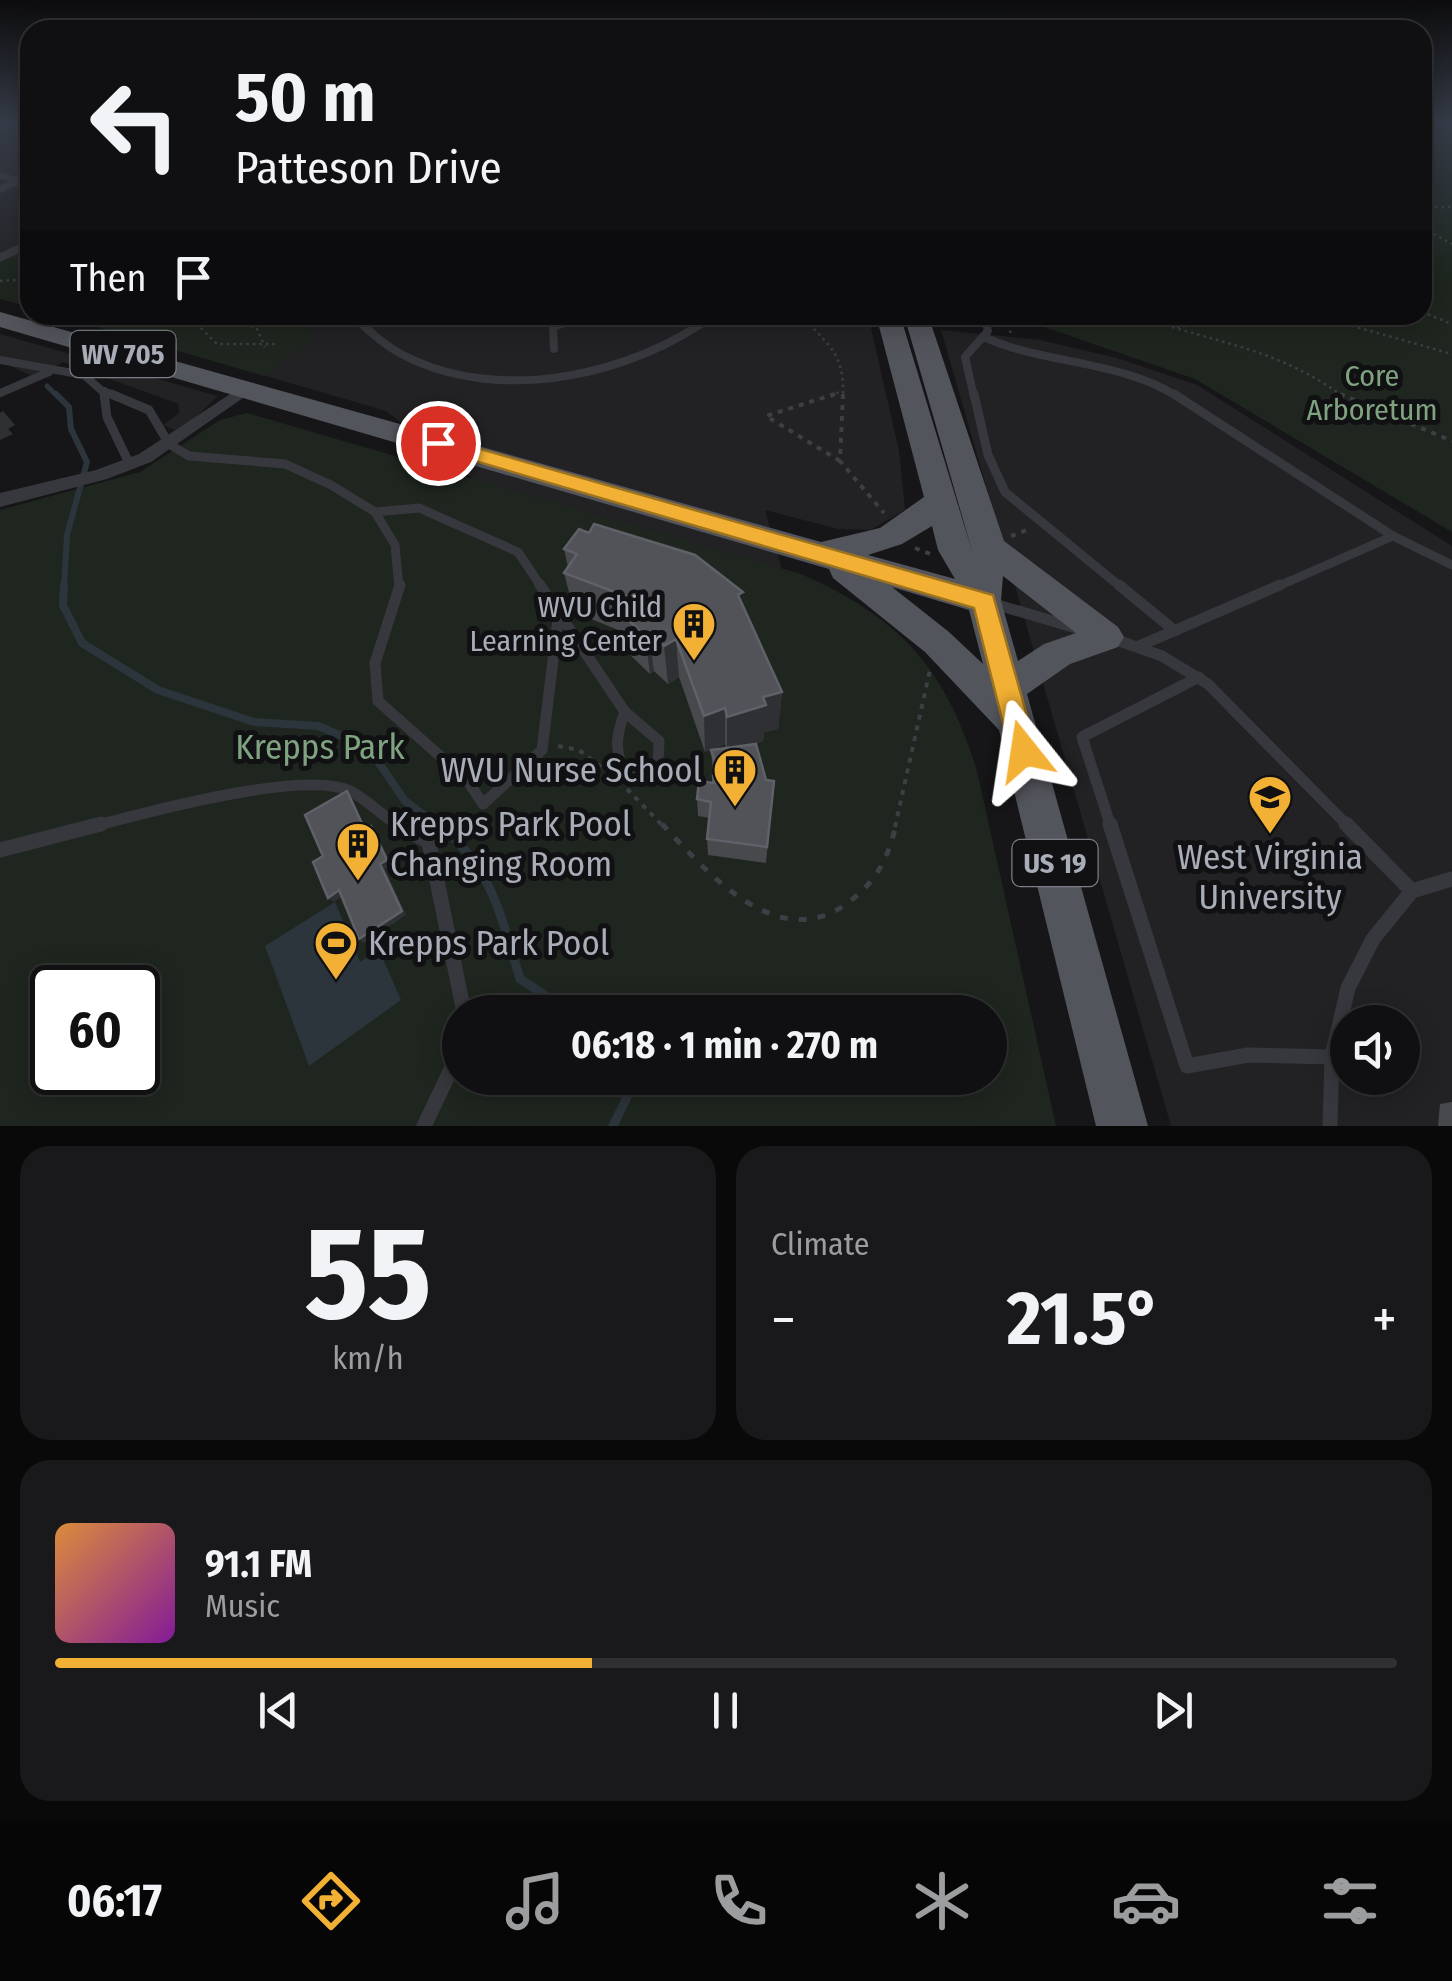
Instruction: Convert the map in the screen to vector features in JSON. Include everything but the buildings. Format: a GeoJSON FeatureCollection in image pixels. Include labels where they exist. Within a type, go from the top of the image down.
{"type":"FeatureCollection","features":[{"type":"Feature","properties":{"kind":"main road","name":"WV 705"},"geometry":{"type":"LineString","coordinates":[[21,325],[984,602]]}},
{"type":"Feature","properties":{"kind":"main road","name":"US 19"},"geometry":{"type":"LineString","coordinates":[[891,325],[954,550],[984,602],[1122,1126]]}},
{"type":"Feature","properties":{"kind":"main road","name":"US 19"},"geometry":{"type":"LineString","coordinates":[[919,325],[990,548],[984,602]]}},
{"type":"Feature","properties":{"kind":"main road"},"geometry":{"type":"LineString","coordinates":[[820,552],[868,545],[902,533],[941,499]]}},
{"type":"Feature","properties":{"kind":"main road"},"geometry":{"type":"LineString","coordinates":[[990,548],[1123,642]]}},
{"type":"Feature","properties":{"kind":"main road"},"geometry":{"type":"LineString","coordinates":[[820,552],[1011,704],[1057,654],[1123,642]]}},
{"type":"Feature","properties":{"kind":"street"},"geometry":{"type":"LineString","coordinates":[[0,500],[101,476],[130,465],[169,444],[247,388]]}},
{"type":"Feature","properties":{"kind":"lane"},"geometry":{"type":"LineString","coordinates":[[362,325],[383,345],[418,363],[463,376],[500,380],[608,366],[674,343],[700,325]]}},
{"type":"Feature","properties":{"kind":"lane"},"geometry":{"type":"LineString","coordinates":[[554,349],[553,327],[559,325]]}},
{"type":"Feature","properties":{"kind":"lane"},"geometry":{"type":"LineString","coordinates":[[987,325],[984,337],[965,357],[988,454],[1005,492],[1176,631]]}},
{"type":"Feature","properties":{"kind":"lane"},"geometry":{"type":"LineString","coordinates":[[984,337],[1008,348],[1110,370],[1166,389],[1393,536],[1452,566]]}},
{"type":"Feature","properties":{"kind":"lane"},"geometry":{"type":"LineString","coordinates":[[0,360],[84,375],[104,391],[149,410],[169,444],[189,456],[285,464],[331,485],[375,512],[394,545],[400,585],[375,663],[378,701],[467,780],[482,804],[542,750],[559,611]]}},
{"type":"Feature","properties":{"kind":"lane"},"geometry":{"type":"LineString","coordinates":[[0,374],[18,366]]}},
{"type":"Feature","properties":{"kind":"lane"},"geometry":{"type":"LineString","coordinates":[[0,393],[59,368]]}},
{"type":"Feature","properties":{"kind":"lane"},"geometry":{"type":"LineString","coordinates":[[104,391],[107,418],[130,465]]}},
{"type":"Feature","properties":{"kind":"lane"},"geometry":{"type":"LineString","coordinates":[[375,512],[418,508],[518,552],[625,712],[659,741],[658,764],[650,773],[625,772],[619,762],[614,744],[625,712]]}},
{"type":"Feature","properties":{"kind":"lane"},"geometry":{"type":"LineString","coordinates":[[1123,642],[1176,631],[1393,536]]}},
{"type":"Feature","properties":{"kind":"lane"},"geometry":{"type":"LineString","coordinates":[[984,602],[1123,642],[1184,665],[1412,891]]}},
{"type":"Feature","properties":{"kind":"lane"},"geometry":{"type":"LineString","coordinates":[[1200,677],[1082,737],[1188,1066],[1248,1055],[1330,1056]]}},
{"type":"Feature","properties":{"kind":"lane"},"geometry":{"type":"LineString","coordinates":[[0,850],[158,810],[289,786],[350,790],[388,820],[429,842],[460,995]]}},
{"type":"Feature","properties":{"kind":"lane"},"geometry":{"type":"LineString","coordinates":[[1344,1005],[1348,988],[1373,939],[1412,891],[1452,879]]}},
{"type":"Feature","properties":{"kind":"lane"},"geometry":{"type":"LineString","coordinates":[[424,1126],[442,1088]]}},
{"type":"Feature","properties":{"kind":"lane"},"geometry":{"type":"LineString","coordinates":[[1330,1126],[1331,1095]]}},
{"type":"Feature","properties":{"kind":"path"},"geometry":{"type":"LineString","coordinates":[[198,325],[217,344],[277,344]]}},
{"type":"Feature","properties":{"kind":"path"},"geometry":{"type":"LineString","coordinates":[[249,325],[258,329],[265,347]]}},
{"type":"Feature","properties":{"kind":"path"},"geometry":{"type":"LineString","coordinates":[[809,325],[836,353],[844,371],[840,461]]}},
{"type":"Feature","properties":{"kind":"path"},"geometry":{"type":"LineString","coordinates":[[1172,327],[1193,325]]}},
{"type":"Feature","properties":{"kind":"path"},"geometry":{"type":"LineString","coordinates":[[1349,325],[1452,354]]}},
{"type":"Feature","properties":{"kind":"path"},"geometry":{"type":"LineString","coordinates":[[1172,327],[1284,360],[1307,370],[1344,397],[1452,441]]}},
{"type":"Feature","properties":{"kind":"path"},"geometry":{"type":"LineString","coordinates":[[844,389],[802,409],[766,412],[766,416],[840,461],[884,512]]}},
{"type":"Feature","properties":{"kind":"path"},"geometry":{"type":"LineString","coordinates":[[915,548],[928,559],[940,554]]}},
{"type":"Feature","properties":{"kind":"path"},"geometry":{"type":"LineString","coordinates":[[542,750],[564,744],[587,754],[642,802],[737,898],[768,916],[792,922],[824,920],[851,902],[882,870],[890,851],[932,661]]}},
{"type":"Feature","properties":{"kind":"path"},"geometry":{"type":"LineString","coordinates":[[429,842],[482,804]]}},
{"type":"Feature","properties":{"kind":"shaded area"},"geometry":{"type":"Polygon","coordinates":[[[0,176],[20,176],[20,304],[0,299],[0,176]]]}},
{"type":"Feature","properties":{"kind":"shaded area"},"geometry":{"type":"Polygon","coordinates":[[[90,325],[870,325],[899,451],[905,510],[870,530],[838,529],[765,510],[865,860],[515,512],[386,411],[90,325]]]}},
{"type":"Feature","properties":{"kind":"shaded area","name":"West Virginia University"},"geometry":{"type":"Polygon","coordinates":[[[941,330],[1040,340],[1117,358],[1197,385],[1452,546],[1452,1126],[1171,1126],[941,330]]]}},
{"type":"Feature","properties":{"kind":"shaded area"},"geometry":{"type":"Polygon","coordinates":[[[0,334],[218,396],[188,425],[174,430],[163,425],[179,413],[179,404],[63,362],[36,378],[0,361],[0,334]]]}},
{"type":"Feature","properties":{"kind":"shaded area","name":"Krepps Park Pool"},"geometry":{"type":"Polygon","coordinates":[[[335,902],[360,962],[379,950],[401,1000],[309,1066],[265,946],[335,902]]]}},
{"type":"Feature","properties":{"kind":"green space","name":"Core Arboretum"},"geometry":{"type":"Polygon","coordinates":[[[1432,176],[1452,176],[1452,532],[1195,379],[1039,325],[1432,325],[1432,176]]]}},
{"type":"Feature","properties":{"kind":"green space"},"geometry":{"type":"Polygon","coordinates":[[[20,253],[20,304],[0,298],[0,263],[20,253]]]}},
{"type":"Feature","properties":{"kind":"green space"},"geometry":{"type":"Polygon","coordinates":[[[90,325],[304,325],[313,339],[264,376],[90,325]]]}},
{"type":"Feature","properties":{"kind":"green space","name":"Krepps Park"},"geometry":{"type":"Polygon","coordinates":[[[247,413],[801,574],[865,608],[892,628],[934,675],[965,735],[977,771],[1056,1126],[0,1126],[0,510],[140,472],[220,420],[247,413]]]}},
{"type":"Feature","properties":{"kind":"waterway"},"geometry":{"type":"LineString","coordinates":[[47,386],[58,397]]}},
{"type":"Feature","properties":{"kind":"waterway"},"geometry":{"type":"LineString","coordinates":[[56,394],[69,407],[71,429],[87,462],[67,535],[64,588]]}},
{"type":"Feature","properties":{"kind":"waterway"},"geometry":{"type":"LineString","coordinates":[[64,585],[63,605],[82,643],[158,690],[254,722],[318,726],[368,747],[405,801],[440,827]]}},
{"type":"Feature","properties":{"kind":"waterway"},"geometry":{"type":"LineString","coordinates":[[437,824],[456,840],[482,875],[500,914],[520,979],[545,995]]}},
{"type":"Feature","properties":{"kind":"waterway"},"geometry":{"type":"LineString","coordinates":[[613,1126],[626,1095]]}},
{"type":"Feature","properties":{"kind":"place","name":"WVU Child Learning Center"},"geometry":{"type":"Point","coordinates":[694,662]}},
{"type":"Feature","properties":{"kind":"place","name":"WVU Nurse School"},"geometry":{"type":"Point","coordinates":[735,808]}},
{"type":"Feature","properties":{"kind":"place","name":"West Virginia University"},"geometry":{"type":"Point","coordinates":[1270,835]}},
{"type":"Feature","properties":{"kind":"place","name":"Krepps Park Pool Changing Room"},"geometry":{"type":"Point","coordinates":[358,882]}},
{"type":"Feature","properties":{"kind":"place","name":"Krepps Park Pool"},"geometry":{"type":"Point","coordinates":[336,981]}},
{"type":"Feature","properties":{"kind":"route"},"geometry":{"type":"LineString","coordinates":[[438,443],[984,602],[1024,751]]}}]}
